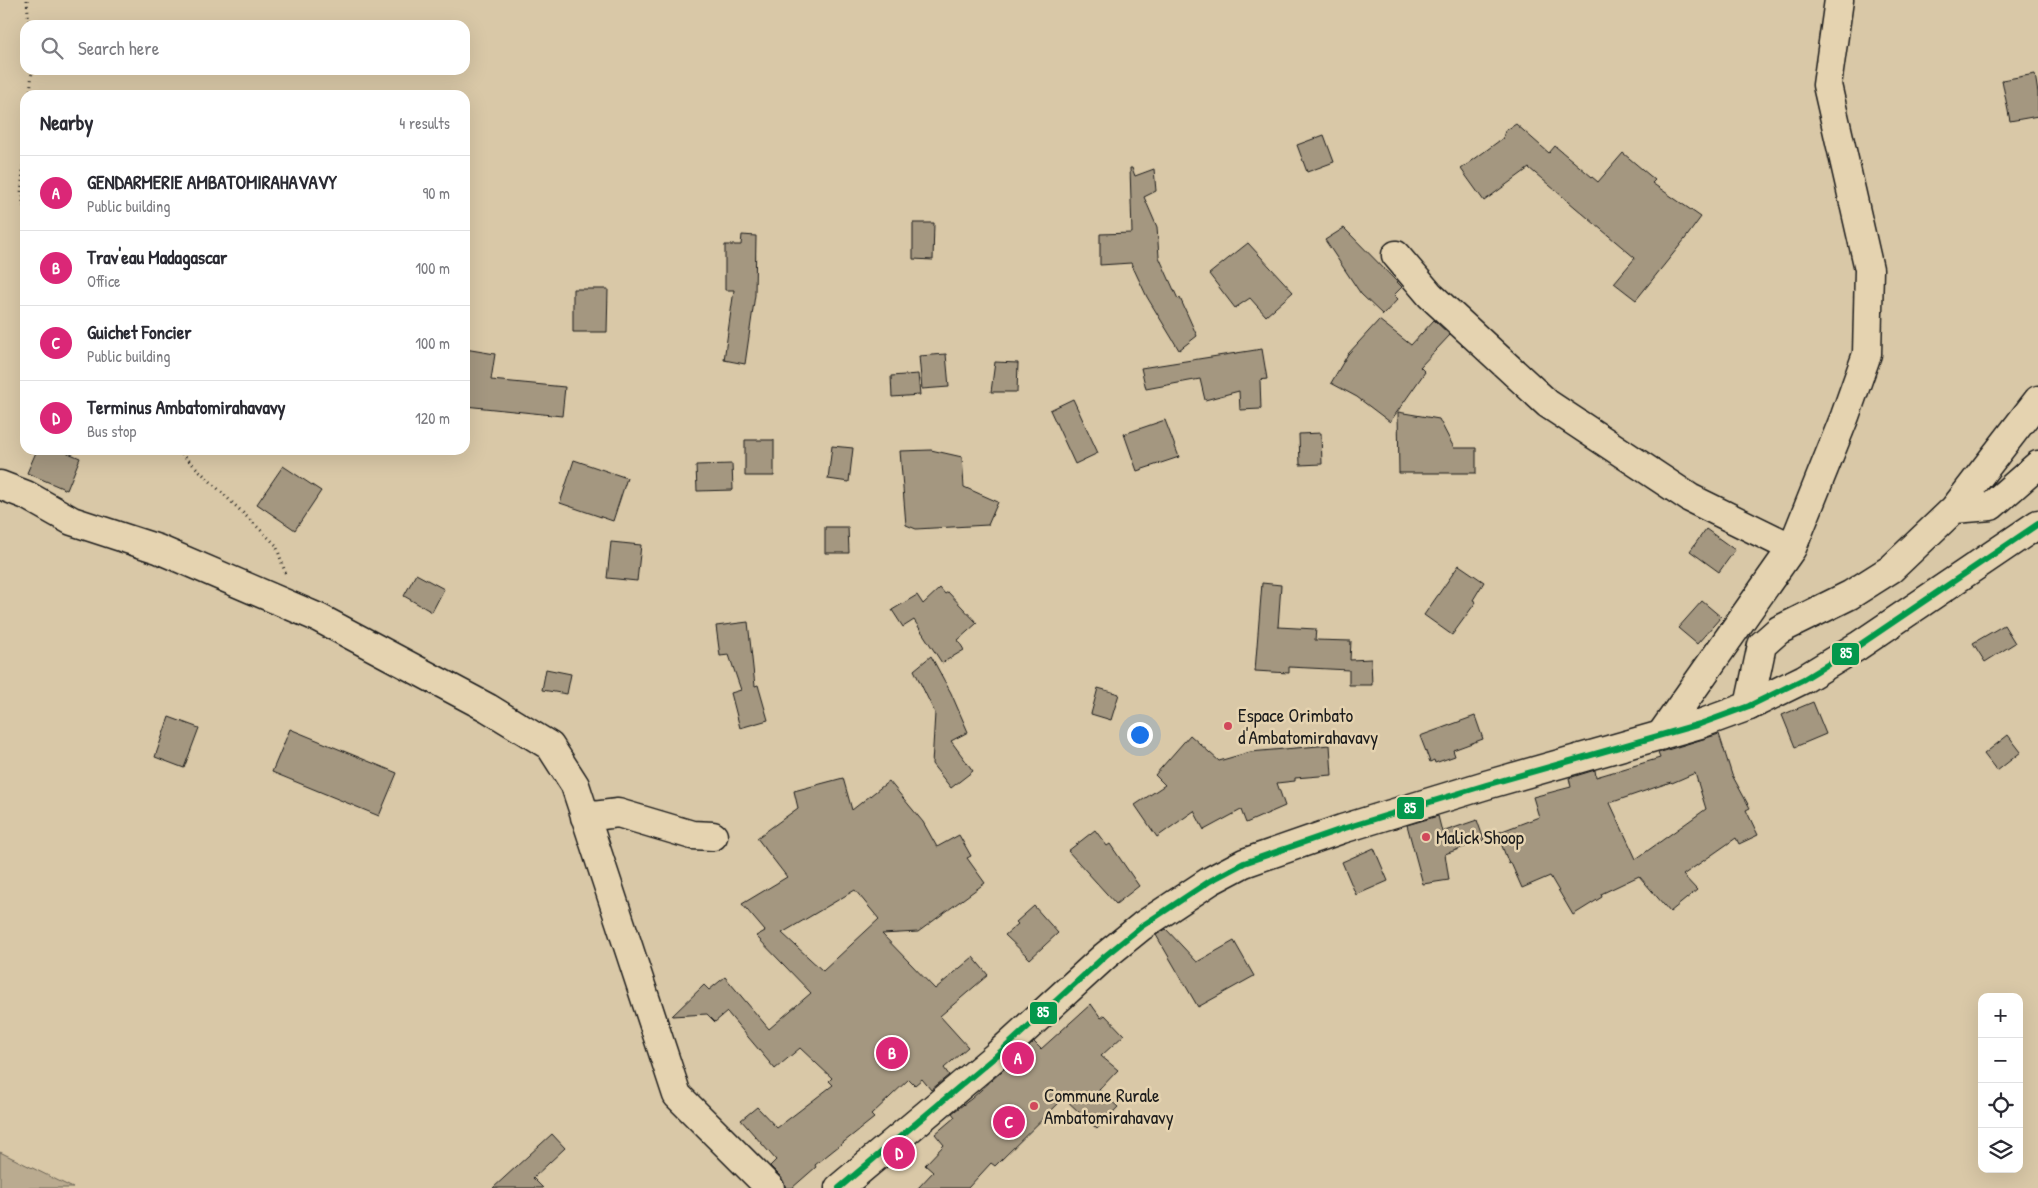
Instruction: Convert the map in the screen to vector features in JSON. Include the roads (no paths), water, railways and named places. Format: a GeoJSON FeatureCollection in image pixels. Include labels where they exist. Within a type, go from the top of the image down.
{"type":"FeatureCollection","features":[{"type":"Feature","properties":{"kind":"street"},"geometry":{"type":"LineString","coordinates":[[1660,736],[1792,548],[1845,416],[1867,354],[1870,269],[1827,85],[1839,0]]}},
{"type":"Feature","properties":{"kind":"street"},"geometry":{"type":"LineString","coordinates":[[1396,255],[1430,295],[1548,404],[1690,498],[1792,548]]}},
{"type":"Feature","properties":{"kind":"street"},"geometry":{"type":"LineString","coordinates":[[1750,706],[1762,645],[1779,630],[1850,595],[1891,569],[1954,509],[2038,400]]}},
{"type":"Feature","properties":{"kind":"street"},"geometry":{"type":"LineString","coordinates":[[1954,509],[1991,506],[2038,465]]}},
{"type":"Feature","properties":{"kind":"street"},"geometry":{"type":"LineString","coordinates":[[0,485],[26,494],[72,521],[158,549],[319,618],[488,708],[550,746],[575,785],[677,1095],[770,1188]]}},
{"type":"Feature","properties":{"kind":"street"},"geometry":{"type":"LineString","coordinates":[[839,1188],[996,1056],[1105,956],[1142,926],[1210,881],[1244,863],[1342,829],[1486,785],[1660,736],[1750,706],[1804,679],[1858,646],[2038,524]]}},
{"type":"Feature","properties":{"kind":"street"},"geometry":{"type":"LineString","coordinates":[[585,817],[618,813],[692,835],[713,836]]}},
{"type":"Feature","properties":{"kind":"place","name":"Espace Orimbato d'Ambatomirahavavy"},"geometry":{"type":"Point","coordinates":[1228,726]}},
{"type":"Feature","properties":{"kind":"place","name":"Malick Shoop"},"geometry":{"type":"Point","coordinates":[1426,837]}},
{"type":"Feature","properties":{"kind":"place","name":"Trav'eau Madagascar"},"geometry":{"type":"Point","coordinates":[892,1053]}},
{"type":"Feature","properties":{"kind":"place","name":"GENDARMERIE AMBATOMIRAHAVAVY"},"geometry":{"type":"Point","coordinates":[1018,1058]}},
{"type":"Feature","properties":{"kind":"place","name":"Commune Rurale Ambatomirahavavy"},"geometry":{"type":"Point","coordinates":[1034,1106]}},
{"type":"Feature","properties":{"kind":"place","name":"Guichet Foncier"},"geometry":{"type":"Point","coordinates":[1009,1122]}},
{"type":"Feature","properties":{"kind":"place","name":"Terminus Ambatomirahavavy"},"geometry":{"type":"Point","coordinates":[899,1153]}}]}
